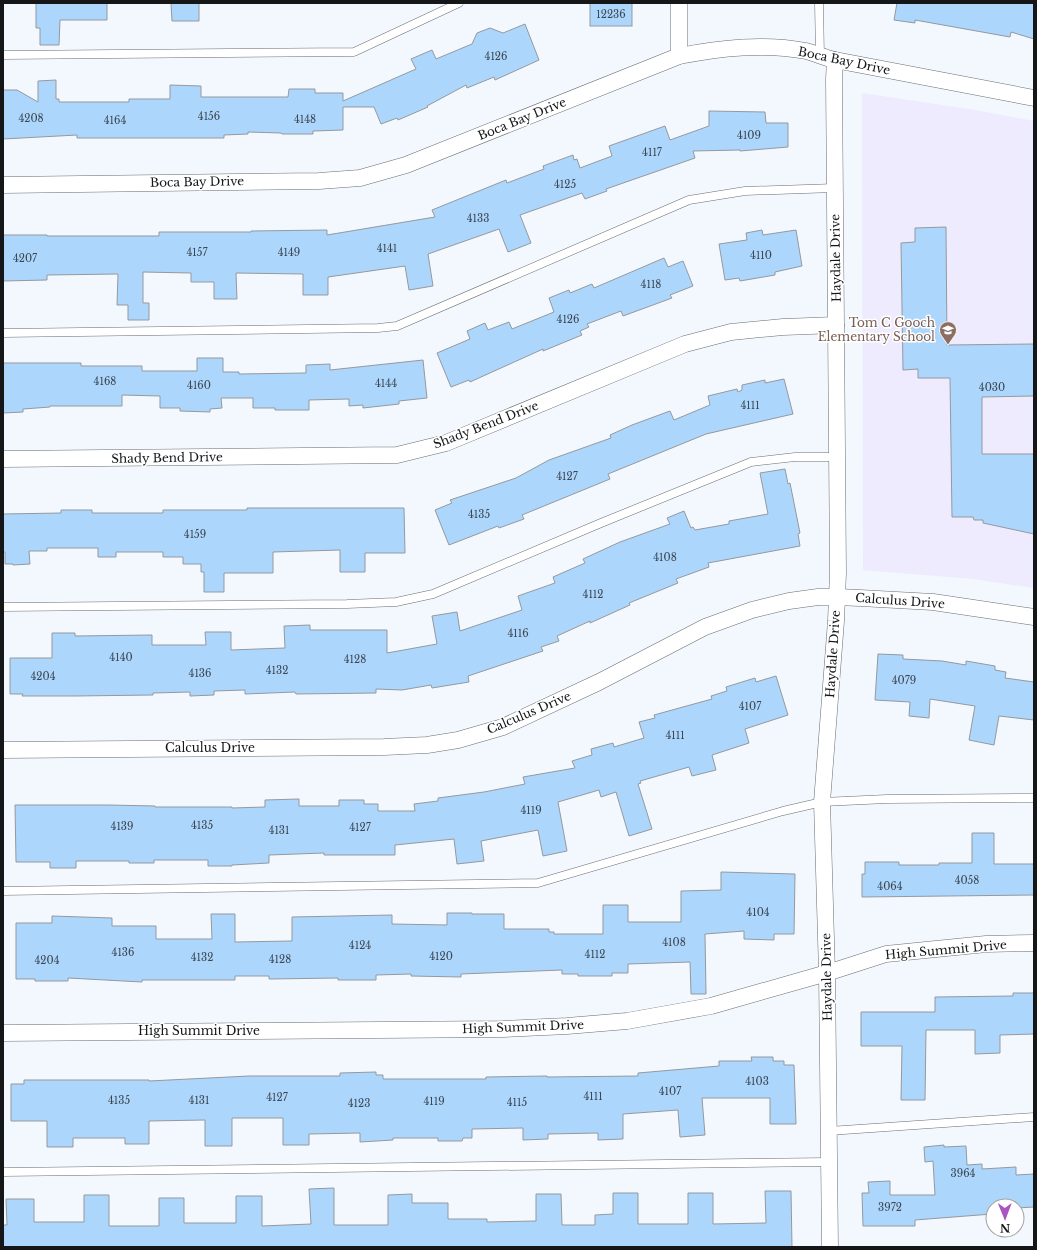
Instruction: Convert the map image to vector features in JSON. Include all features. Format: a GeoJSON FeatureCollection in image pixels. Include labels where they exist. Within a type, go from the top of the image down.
{"type":"FeatureCollection","features":[{"type":"Feature","properties":{"kind":"street"},"geometry":{"type":"LineString","coordinates":[[679,3],[680,56]]}},
{"type":"Feature","properties":{"kind":"street","name":"Boca Bay Drive"},"geometry":{"type":"LineString","coordinates":[[3,184],[319,181],[360,178],[406,165],[680,56],[709,50],[740,47],[776,47],[807,52],[828,58],[1034,98]]}},
{"type":"Feature","properties":{"kind":"street","name":"Haydale Drive"},"geometry":{"type":"LineString","coordinates":[[828,58],[834,79],[838,573],[836,622],[822,802],[827,973],[830,1247]]}},
{"type":"Feature","properties":{"kind":"street","name":"Shady Bend Drive"},"geometry":{"type":"LineString","coordinates":[[3,459],[397,455],[446,443],[685,344],[731,332],[783,326],[836,325]]}},
{"type":"Feature","properties":{"kind":"street","name":"Calculus Drive"},"geometry":{"type":"LineString","coordinates":[[3,750],[384,747],[427,745],[458,740],[503,727],[599,682],[705,627],[752,610],[789,601],[818,597],[837,597],[933,602],[1034,617]]}},
{"type":"Feature","properties":{"kind":"street","name":"High Summit Drive"},"geometry":{"type":"LineString","coordinates":[[3,1032],[503,1029],[626,1021],[711,1006],[827,973],[886,954],[986,944],[1034,943]]}},
{"type":"Feature","properties":{"kind":"lane"},"geometry":{"type":"LineString","coordinates":[[3,55],[354,52],[459,3]]}},
{"type":"Feature","properties":{"kind":"lane"},"geometry":{"type":"LineString","coordinates":[[819,3],[828,58]]}},
{"type":"Feature","properties":{"kind":"lane"},"geometry":{"type":"LineString","coordinates":[[3,333],[378,328],[397,326],[689,200],[745,191],[835,188]]}},
{"type":"Feature","properties":{"kind":"lane"},"geometry":{"type":"LineString","coordinates":[[3,607],[339,604],[396,602],[433,594],[751,462],[795,457],[837,457]]}},
{"type":"Feature","properties":{"kind":"lane"},"geometry":{"type":"LineString","coordinates":[[3,891],[538,883],[783,811],[822,802],[1034,798]]}},
{"type":"Feature","properties":{"kind":"lane"},"geometry":{"type":"LineString","coordinates":[[829,1131],[1034,1117]]}},
{"type":"Feature","properties":{"kind":"lane"},"geometry":{"type":"LineString","coordinates":[[3,1172],[829,1162]]}},
{"type":"Feature","properties":{"kind":"shaded area","name":"Tom C Gooch Elementary School"},"geometry":{"type":"Polygon","coordinates":[[[862,93],[975,110],[1034,121],[1034,588],[973,579],[863,570],[862,93]]]}},
{"type":"Feature","properties":{"kind":"building"},"geometry":{"type":"Polygon","coordinates":[[[36,3],[107,3],[107,20],[60,20],[59,45],[40,45],[40,28],[36,28],[36,3]]]}},
{"type":"Feature","properties":{"kind":"building"},"geometry":{"type":"Polygon","coordinates":[[[171,3],[199,3],[199,21],[172,21],[171,3]]]}},
{"type":"Feature","properties":{"kind":"building"},"geometry":{"type":"Polygon","coordinates":[[[590,3],[632,3],[632,26],[590,26],[590,3]]]}},
{"type":"Feature","properties":{"kind":"building"},"geometry":{"type":"Polygon","coordinates":[[[897,3],[1034,3],[1034,39],[1011,32],[1010,37],[915,20],[915,23],[894,20],[897,3]]]}},
{"type":"Feature","properties":{"kind":"building"},"geometry":{"type":"Polygon","coordinates":[[[525,24],[539,60],[495,80],[494,77],[467,88],[466,85],[427,106],[428,107],[398,120],[397,118],[381,124],[374,107],[343,107],[343,130],[313,131],[313,134],[248,132],[248,134],[224,135],[224,138],[77,138],[77,135],[3,139],[3,90],[17,90],[38,102],[38,81],[56,80],[56,99],[59,99],[59,102],[129,102],[129,99],[170,99],[170,85],[201,86],[201,97],[288,97],[289,89],[315,89],[315,93],[343,93],[343,101],[416,69],[411,59],[432,50],[436,59],[472,44],[477,33],[490,28],[503,33],[525,24]]]}},
{"type":"Feature","properties":{"kind":"building"},"geometry":{"type":"Polygon","coordinates":[[[709,111],[765,112],[766,123],[788,123],[788,147],[740,151],[693,151],[695,158],[606,189],[607,191],[585,199],[582,193],[520,215],[531,243],[508,252],[499,229],[428,254],[433,286],[409,290],[405,266],[328,277],[328,295],[303,295],[303,274],[236,273],[237,299],[214,299],[214,282],[191,282],[191,273],[143,272],[143,303],[149,303],[149,320],[128,320],[128,305],[117,305],[118,274],[47,275],[47,280],[3,281],[3,235],[159,236],[159,232],[327,230],[327,235],[435,217],[432,210],[506,180],[507,183],[544,169],[543,166],[573,155],[574,160],[577,159],[580,168],[612,156],[609,146],[665,126],[670,140],[709,126],[709,111]]]}},
{"type":"Feature","properties":{"kind":"building"},"geometry":{"type":"Polygon","coordinates":[[[946,227],[947,345],[1034,344],[1034,396],[982,397],[982,454],[1034,454],[1034,534],[983,523],[983,520],[974,520],[973,517],[952,517],[950,378],[918,378],[918,369],[903,370],[901,243],[915,242],[915,228],[946,227]]]}},
{"type":"Feature","properties":{"kind":"building"},"geometry":{"type":"Polygon","coordinates":[[[762,230],[763,235],[796,230],[802,266],[775,272],[775,275],[740,281],[739,278],[725,280],[719,244],[747,240],[746,233],[762,230]]]}},
{"type":"Feature","properties":{"kind":"building"},"geometry":{"type":"Polygon","coordinates":[[[664,258],[668,267],[683,261],[693,286],[670,295],[672,298],[623,316],[621,311],[587,324],[589,327],[580,331],[582,335],[543,351],[543,349],[470,382],[469,380],[451,387],[437,353],[470,339],[467,331],[485,323],[488,330],[509,322],[512,329],[554,312],[549,298],[569,290],[570,293],[592,284],[594,288],[664,258]]]}},
{"type":"Feature","properties":{"kind":"building"},"geometry":{"type":"Polygon","coordinates":[[[197,358],[223,358],[223,372],[239,372],[239,374],[306,373],[306,365],[330,364],[330,370],[423,360],[427,398],[399,401],[399,404],[363,408],[363,405],[349,406],[349,399],[309,400],[309,410],[275,410],[275,408],[253,408],[253,398],[221,398],[222,408],[210,409],[210,412],[180,411],[180,408],[160,408],[160,396],[122,395],[122,406],[50,406],[23,409],[23,412],[3,413],[3,363],[81,363],[81,366],[142,366],[142,371],[197,371],[197,358]]]}},
{"type":"Feature","properties":{"kind":"building"},"geometry":{"type":"Polygon","coordinates":[[[784,379],[793,414],[706,434],[608,474],[610,479],[522,515],[524,519],[499,528],[498,526],[449,545],[435,510],[452,503],[450,500],[516,478],[549,460],[611,438],[610,435],[670,411],[674,420],[710,405],[708,396],[737,389],[738,392],[742,390],[742,385],[765,380],[765,383],[784,379]]]}},
{"type":"Feature","properties":{"kind":"building"},"geometry":{"type":"Polygon","coordinates":[[[785,469],[788,484],[790,483],[800,533],[798,534],[800,546],[708,563],[709,567],[676,579],[678,583],[629,603],[630,605],[557,636],[559,641],[541,647],[543,651],[468,676],[469,682],[432,688],[431,685],[402,690],[376,689],[376,693],[296,694],[295,692],[245,694],[245,690],[214,691],[214,695],[190,696],[190,692],[153,693],[153,695],[75,696],[22,696],[23,694],[10,694],[10,658],[52,658],[52,633],[75,633],[75,636],[152,635],[152,645],[206,645],[205,632],[231,632],[231,650],[285,648],[284,626],[310,625],[310,630],[387,630],[387,653],[437,644],[432,616],[457,612],[460,631],[522,610],[518,596],[555,583],[553,577],[585,563],[583,559],[620,542],[670,524],[667,518],[684,511],[691,528],[693,527],[695,530],[729,524],[729,521],[768,514],[760,473],[785,469]]]}},
{"type":"Feature","properties":{"kind":"building"},"geometry":{"type":"Polygon","coordinates":[[[247,508],[404,508],[405,553],[365,553],[365,572],[340,572],[340,550],[273,552],[273,573],[224,573],[224,592],[204,592],[204,572],[201,572],[201,564],[183,564],[183,557],[163,557],[163,552],[116,552],[116,557],[98,557],[98,548],[47,548],[47,551],[29,551],[30,564],[5,564],[5,552],[3,552],[3,514],[61,513],[61,510],[92,510],[92,513],[163,513],[163,510],[247,510],[247,508]]]}},
{"type":"Feature","properties":{"kind":"building"},"geometry":{"type":"Polygon","coordinates":[[[878,654],[903,655],[903,659],[942,661],[966,665],[966,661],[995,666],[995,670],[1006,672],[1005,678],[1034,682],[1034,720],[999,716],[994,745],[969,740],[975,706],[930,699],[929,718],[909,716],[910,702],[875,700],[878,654]]]}},
{"type":"Feature","properties":{"kind":"building"},"geometry":{"type":"Polygon","coordinates":[[[776,676],[788,715],[745,729],[749,743],[712,755],[716,770],[692,776],[689,767],[640,781],[641,783],[638,784],[652,829],[629,836],[616,792],[601,797],[599,790],[558,802],[567,851],[543,856],[538,830],[481,841],[484,861],[457,864],[454,839],[395,845],[395,855],[324,855],[324,853],[269,855],[269,863],[232,866],[208,866],[208,860],[154,860],[154,863],[129,863],[129,861],[76,861],[76,868],[50,868],[50,862],[16,862],[15,805],[109,805],[232,808],[265,807],[265,800],[299,799],[299,806],[339,806],[339,800],[364,800],[364,804],[378,804],[378,811],[415,811],[414,804],[438,801],[438,798],[484,792],[525,784],[523,777],[575,768],[572,761],[592,755],[591,749],[613,743],[614,747],[644,738],[639,722],[655,718],[654,715],[712,699],[711,696],[727,691],[726,687],[755,678],[756,682],[776,676]]]}},
{"type":"Feature","properties":{"kind":"building"},"geometry":{"type":"Polygon","coordinates":[[[972,833],[994,833],[994,864],[1034,864],[1034,895],[862,897],[862,874],[865,874],[865,862],[899,862],[899,865],[972,863],[972,833]]]}},
{"type":"Feature","properties":{"kind":"building"},"geometry":{"type":"Polygon","coordinates":[[[721,872],[795,874],[794,934],[774,934],[774,940],[744,939],[744,931],[705,934],[706,994],[691,994],[690,962],[628,964],[628,973],[612,973],[612,976],[578,976],[578,974],[562,974],[562,970],[461,974],[461,977],[411,976],[411,974],[376,975],[376,980],[338,980],[338,978],[269,979],[269,976],[235,976],[235,980],[142,980],[142,982],[68,978],[68,981],[35,981],[35,979],[16,979],[16,923],[52,923],[52,916],[112,918],[112,926],[156,926],[156,939],[212,939],[211,914],[235,914],[235,942],[292,941],[292,917],[392,915],[392,924],[447,925],[447,913],[504,914],[504,929],[549,929],[549,932],[554,932],[554,934],[603,934],[603,905],[628,905],[628,922],[681,922],[681,891],[721,890],[721,872]]]}},
{"type":"Feature","properties":{"kind":"building"},"geometry":{"type":"Polygon","coordinates":[[[1013,993],[1034,993],[1034,1034],[1000,1035],[1000,1053],[975,1054],[975,1030],[926,1030],[925,1100],[901,1100],[902,1046],[861,1046],[861,1012],[935,1012],[935,997],[1013,996],[1013,993]]]}},
{"type":"Feature","properties":{"kind":"building"},"geometry":{"type":"Polygon","coordinates":[[[751,1057],[773,1057],[773,1061],[784,1061],[784,1065],[794,1065],[796,1124],[770,1124],[770,1098],[702,1098],[705,1135],[680,1137],[678,1110],[623,1114],[623,1139],[598,1140],[598,1133],[548,1134],[548,1139],[523,1140],[523,1128],[472,1129],[472,1138],[463,1138],[462,1141],[438,1141],[438,1138],[393,1138],[393,1140],[360,1142],[360,1133],[309,1134],[309,1145],[283,1145],[283,1118],[232,1118],[232,1146],[205,1146],[205,1120],[149,1121],[149,1144],[125,1144],[125,1138],[73,1138],[73,1147],[47,1147],[47,1121],[11,1121],[11,1084],[24,1084],[24,1080],[149,1081],[249,1076],[340,1076],[340,1073],[376,1072],[376,1075],[383,1075],[383,1079],[486,1079],[486,1077],[638,1076],[638,1073],[719,1066],[719,1061],[752,1061],[751,1057]]]}},
{"type":"Feature","properties":{"kind":"building"},"geometry":{"type":"Polygon","coordinates":[[[944,1145],[944,1147],[966,1146],[967,1165],[982,1164],[982,1169],[1016,1167],[1016,1175],[1034,1174],[1034,1207],[1025,1208],[1025,1198],[985,1198],[985,1215],[915,1220],[915,1226],[863,1226],[862,1193],[869,1193],[868,1182],[890,1181],[890,1195],[935,1195],[933,1161],[925,1162],[924,1147],[944,1145]]]}},
{"type":"Feature","properties":{"kind":"building"},"geometry":{"type":"Polygon","coordinates":[[[334,1188],[334,1225],[388,1225],[388,1195],[412,1194],[412,1203],[448,1203],[448,1219],[487,1219],[487,1222],[536,1221],[536,1194],[561,1194],[562,1225],[595,1225],[595,1215],[613,1214],[613,1193],[638,1193],[638,1224],[688,1224],[688,1193],[713,1193],[713,1224],[766,1223],[765,1191],[791,1191],[792,1247],[3,1247],[3,1225],[7,1225],[6,1199],[34,1199],[34,1222],[84,1222],[84,1195],[109,1195],[109,1226],[159,1226],[159,1198],[184,1198],[184,1223],[236,1223],[236,1196],[262,1196],[262,1226],[311,1224],[309,1189],[334,1188]]]}},
{"type":"Feature","properties":{"kind":"place","name":"Tom C Gooch Elementary School"},"geometry":{"type":"Point","coordinates":[948,345]}}]}
